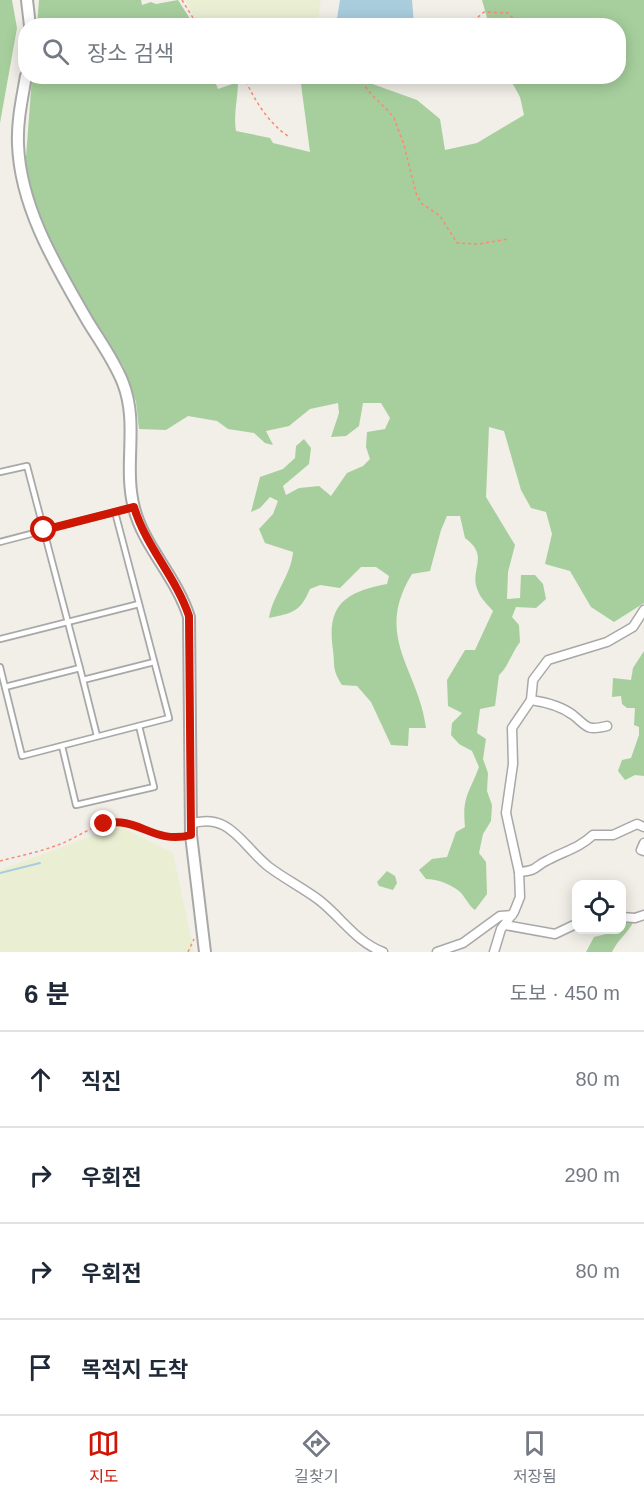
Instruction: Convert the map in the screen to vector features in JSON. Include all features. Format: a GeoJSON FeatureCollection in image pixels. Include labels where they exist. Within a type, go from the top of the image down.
{"type":"FeatureCollection","features":[{"type":"Feature","properties":{"kind":"street"},"geometry":{"type":"LineString","coordinates":[[27,0],[29,18]]}},
{"type":"Feature","properties":{"kind":"street"},"geometry":{"type":"LineString","coordinates":[[25,84],[18,143],[24,189],[69,289],[110,358],[129,398],[132,415],[128,461],[134,507],[150,543],[181,592],[189,616],[190,830],[205,952]]}},
{"type":"Feature","properties":{"kind":"street"},"geometry":{"type":"LineString","coordinates":[[494,952],[520,897],[519,872],[506,813],[513,764],[512,728],[531,700],[533,680],[548,660],[607,642],[633,627],[644,610]]}},
{"type":"Feature","properties":{"kind":"street"},"geometry":{"type":"LineString","coordinates":[[531,700],[561,708],[573,715],[582,726],[594,729],[607,726]]}},
{"type":"Feature","properties":{"kind":"street"},"geometry":{"type":"LineString","coordinates":[[190,830],[206,819],[228,826],[268,866],[317,898],[365,944],[383,952]]}},
{"type":"Feature","properties":{"kind":"street"},"geometry":{"type":"LineString","coordinates":[[519,872],[536,870],[546,860],[580,847],[593,835],[613,835],[637,824],[644,828]]}},
{"type":"Feature","properties":{"kind":"street"},"geometry":{"type":"LineString","coordinates":[[644,843],[641,850],[644,851]]}},
{"type":"Feature","properties":{"kind":"street"},"geometry":{"type":"LineString","coordinates":[[437,952],[463,943],[500,916],[512,915]]}},
{"type":"Feature","properties":{"kind":"street"},"geometry":{"type":"LineString","coordinates":[[626,917],[635,918],[644,915]]}},
{"type":"Feature","properties":{"kind":"street"},"geometry":{"type":"LineString","coordinates":[[505,925],[555,934],[572,926]]}},
{"type":"Feature","properties":{"kind":"lane"},"geometry":{"type":"LineString","coordinates":[[0,472],[27,466],[97,736]]}},
{"type":"Feature","properties":{"kind":"lane"},"geometry":{"type":"LineString","coordinates":[[0,542],[134,507]]}},
{"type":"Feature","properties":{"kind":"lane"},"geometry":{"type":"LineString","coordinates":[[0,667],[22,756],[169,718],[115,512]]}},
{"type":"Feature","properties":{"kind":"lane"},"geometry":{"type":"LineString","coordinates":[[0,639],[139,604]]}},
{"type":"Feature","properties":{"kind":"lane"},"geometry":{"type":"LineString","coordinates":[[83,680],[154,662]]}},
{"type":"Feature","properties":{"kind":"lane"},"geometry":{"type":"LineString","coordinates":[[5,687],[80,668]]}},
{"type":"Feature","properties":{"kind":"lane"},"geometry":{"type":"LineString","coordinates":[[62,746],[76,805],[154,786],[139,726]]}},
{"type":"Feature","properties":{"kind":"path"},"geometry":{"type":"LineString","coordinates":[[182,0],[193,18]]}},
{"type":"Feature","properties":{"kind":"path"},"geometry":{"type":"LineString","coordinates":[[477,18],[484,12],[508,13],[512,18]]}},
{"type":"Feature","properties":{"kind":"path"},"geometry":{"type":"LineString","coordinates":[[246,84],[273,123],[288,135]]}},
{"type":"Feature","properties":{"kind":"path"},"geometry":{"type":"LineString","coordinates":[[363,84],[366,90],[394,118],[421,202],[440,216],[457,243],[478,244],[508,239]]}},
{"type":"Feature","properties":{"kind":"path"},"geometry":{"type":"LineString","coordinates":[[0,861],[58,845],[115,821],[126,822],[152,834],[175,839],[190,830]]}},
{"type":"Feature","properties":{"kind":"green space"},"geometry":{"type":"Polygon","coordinates":[[[0,0],[12,0],[17,28],[0,123],[0,0]]]}},
{"type":"Feature","properties":{"kind":"green space"},"geometry":{"type":"Polygon","coordinates":[[[39,0],[141,0],[142,5],[178,0],[190,18],[38,18],[39,0]]]}},
{"type":"Feature","properties":{"kind":"green space"},"geometry":{"type":"Polygon","coordinates":[[[186,0],[321,0],[318,18],[196,18],[186,0]]]}},
{"type":"Feature","properties":{"kind":"green space"},"geometry":{"type":"Polygon","coordinates":[[[482,0],[644,0],[644,603],[614,622],[591,607],[570,571],[545,564],[552,534],[546,512],[531,508],[521,490],[504,431],[489,427],[486,497],[515,545],[508,572],[507,599],[520,598],[521,575],[535,575],[543,584],[546,599],[536,608],[516,607],[512,617],[519,625],[520,642],[505,669],[499,675],[495,706],[480,709],[477,733],[486,739],[483,759],[488,773],[487,791],[492,805],[491,821],[483,834],[479,853],[486,862],[487,894],[475,910],[455,888],[439,881],[426,879],[419,870],[432,859],[447,857],[456,832],[465,827],[465,802],[479,767],[472,751],[459,744],[451,735],[452,723],[462,713],[448,706],[447,680],[465,650],[475,650],[493,611],[478,591],[475,576],[477,551],[465,538],[460,516],[447,516],[430,571],[412,574],[401,596],[397,616],[397,635],[422,707],[426,728],[409,728],[408,746],[391,745],[371,702],[357,686],[342,685],[339,680],[334,668],[332,634],[336,611],[342,603],[360,591],[387,584],[389,576],[376,567],[361,567],[340,588],[320,585],[310,589],[303,603],[295,610],[269,618],[292,561],[293,552],[265,543],[259,529],[273,514],[278,501],[270,497],[260,508],[251,512],[260,477],[283,469],[295,458],[296,446],[304,439],[311,448],[309,464],[283,486],[286,495],[299,488],[319,486],[331,496],[347,473],[363,466],[370,459],[366,447],[367,432],[385,429],[390,418],[381,403],[363,403],[359,426],[346,436],[331,437],[339,413],[338,403],[310,409],[289,426],[266,431],[273,445],[265,443],[254,433],[228,429],[217,421],[188,416],[166,430],[139,429],[136,402],[123,366],[90,318],[41,223],[25,170],[31,84],[216,84],[218,89],[238,84],[236,131],[270,138],[273,143],[310,152],[301,84],[372,84],[417,100],[440,119],[445,150],[477,143],[524,115],[520,97],[513,84],[626,84],[626,18],[487,18],[482,0]]]}},
{"type":"Feature","properties":{"kind":"green space"},"geometry":{"type":"Polygon","coordinates":[[[644,651],[644,776],[635,775],[625,780],[618,771],[622,760],[631,758],[639,735],[639,727],[634,725],[635,708],[627,708],[622,704],[621,696],[612,697],[613,678],[631,680],[633,668],[644,651]]]}},
{"type":"Feature","properties":{"kind":"green space"},"geometry":{"type":"Polygon","coordinates":[[[119,826],[173,853],[194,952],[0,952],[0,870],[119,826]]]}},
{"type":"Feature","properties":{"kind":"green space"},"geometry":{"type":"Polygon","coordinates":[[[387,871],[395,876],[397,883],[393,890],[379,886],[377,882],[387,871]]]}},
{"type":"Feature","properties":{"kind":"green space"},"geometry":{"type":"Polygon","coordinates":[[[626,920],[634,921],[626,932],[626,920]]]}},
{"type":"Feature","properties":{"kind":"green space"},"geometry":{"type":"Polygon","coordinates":[[[606,934],[625,934],[612,952],[586,952],[594,937],[606,934]]]}},
{"type":"Feature","properties":{"kind":"water"},"geometry":{"type":"Polygon","coordinates":[[[340,0],[412,0],[413,18],[337,18],[340,0]]]}},
{"type":"Feature","properties":{"kind":"waterway"},"geometry":{"type":"LineString","coordinates":[[0,873],[40,863]]}},
{"type":"Feature","properties":{"kind":"route"},"geometry":{"type":"LineString","coordinates":[[44,530],[134,507],[139,523],[150,543],[181,592],[189,616],[191,835],[175,839],[152,834],[126,822],[115,821],[104,824]]}}]}
